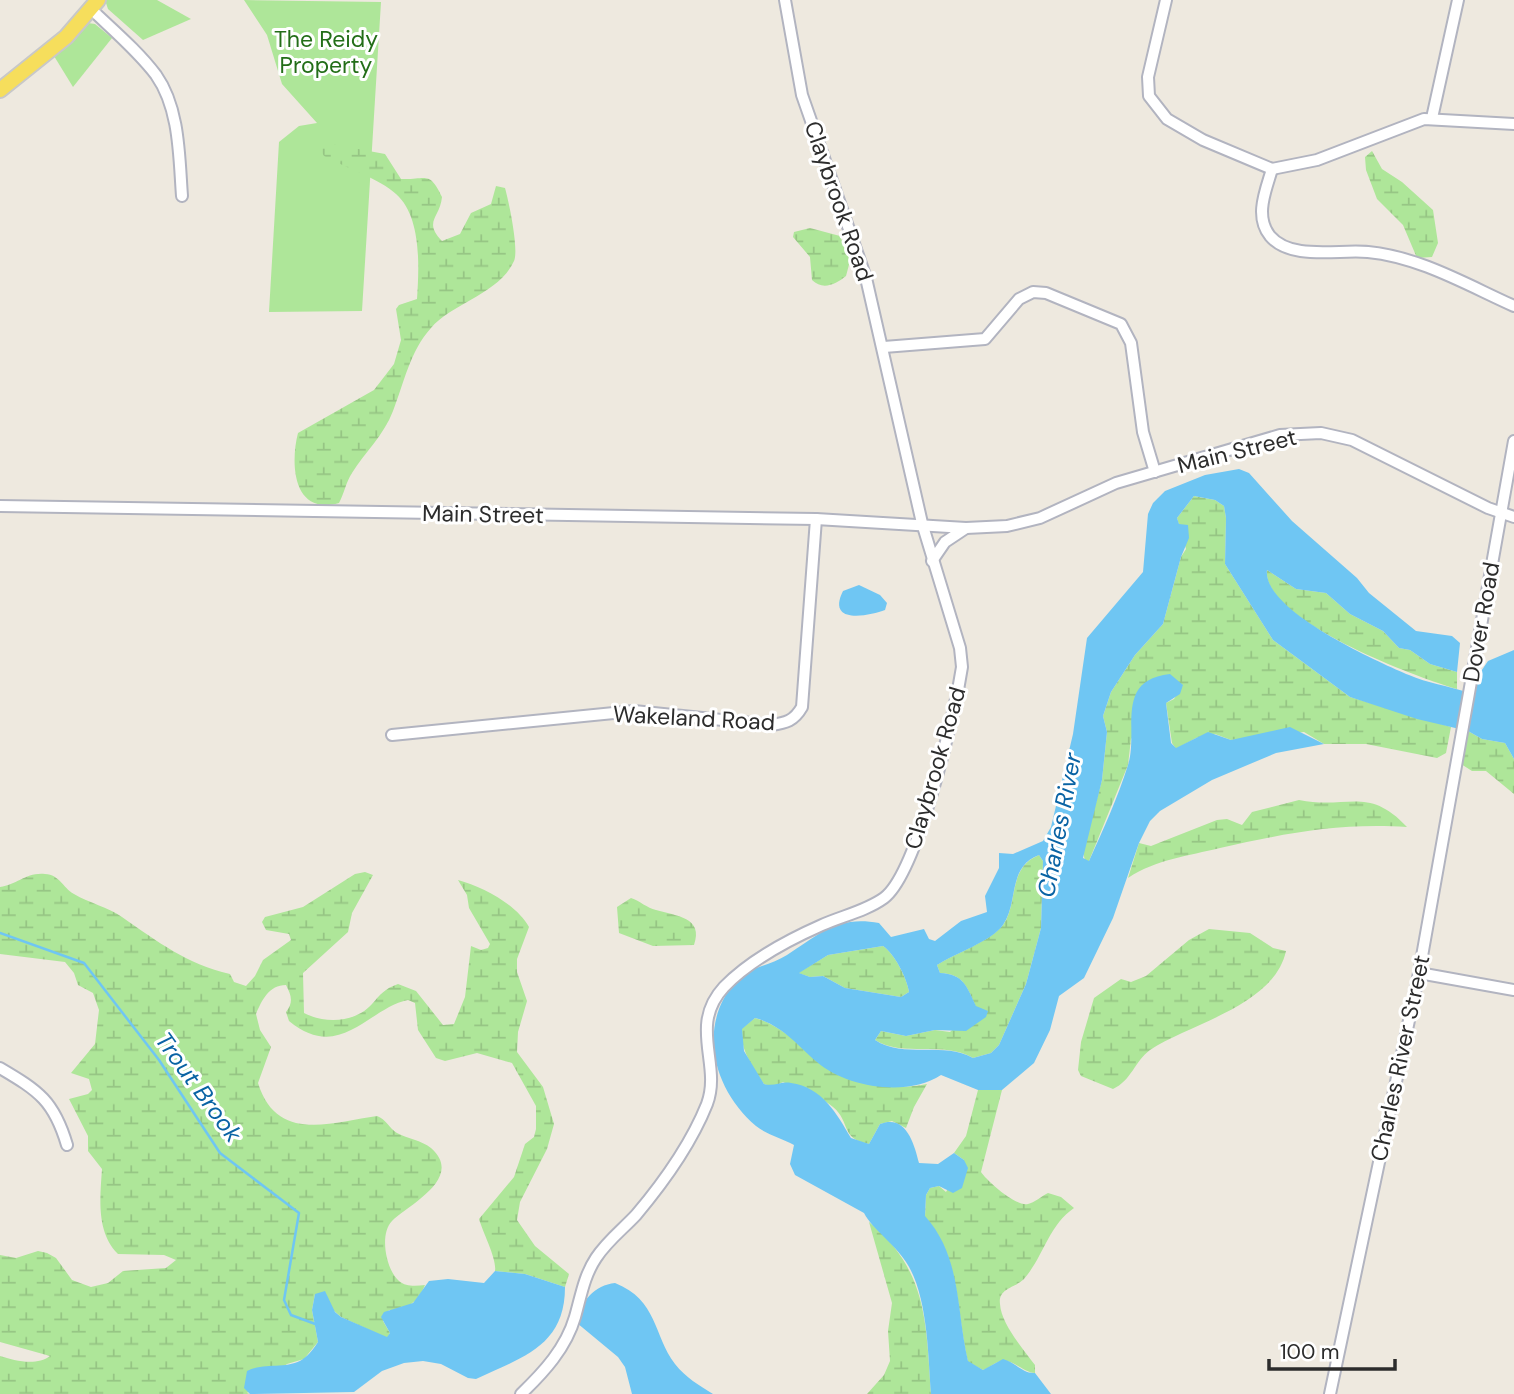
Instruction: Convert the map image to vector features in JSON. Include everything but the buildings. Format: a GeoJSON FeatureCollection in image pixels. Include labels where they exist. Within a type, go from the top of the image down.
{"type":"FeatureCollection","features":[{"type":"Feature","properties":{"kind":"main road"},"geometry":{"type":"LineString","coordinates":[[0,90],[52,50],[95,4]]}},
{"type":"Feature","properties":{"kind":"street","name":"Claybrook Road"},"geometry":{"type":"LineString","coordinates":[[521,1394],[554,1359],[574,1321],[584,1283],[595,1260],[662,1183],[705,1108],[711,1077],[706,1024],[724,987],[768,955],[820,926],[872,905],[893,890],[901,878],[951,721],[962,667],[956,633],[922,523],[884,347],[863,268],[802,95],[785,0]]}},
{"type":"Feature","properties":{"kind":"street"},"geometry":{"type":"LineString","coordinates":[[1166,0],[1148,77],[1147,89],[1153,103],[1182,129],[1252,163],[1272,169],[1317,160],[1386,131],[1432,118],[1514,124]]}},
{"type":"Feature","properties":{"kind":"street"},"geometry":{"type":"LineString","coordinates":[[1432,118],[1458,0]]}},
{"type":"Feature","properties":{"kind":"street"},"geometry":{"type":"LineString","coordinates":[[95,4],[157,77],[171,115],[181,156],[182,196]]}},
{"type":"Feature","properties":{"kind":"street"},"geometry":{"type":"LineString","coordinates":[[1272,169],[1262,215],[1270,236],[1283,246],[1297,250],[1381,253],[1402,258],[1514,306]]}},
{"type":"Feature","properties":{"kind":"street"},"geometry":{"type":"LineString","coordinates":[[884,347],[981,340],[993,332],[1019,299],[1032,292],[1046,293],[1111,318],[1124,328],[1131,343],[1143,432],[1155,472]]}},
{"type":"Feature","properties":{"kind":"street","name":"Main Street"},"geometry":{"type":"LineString","coordinates":[[0,506],[816,519],[922,523],[966,528],[1024,524],[1116,483],[1280,435],[1321,433],[1352,440],[1514,517]]}},
{"type":"Feature","properties":{"kind":"street","name":"Dover Road"},"geometry":{"type":"LineString","coordinates":[[1463,721],[1514,441]]}},
{"type":"Feature","properties":{"kind":"street","name":"Wakeland Road"},"geometry":{"type":"LineString","coordinates":[[392,735],[634,711],[771,725],[786,723],[796,717],[802,707],[816,519]]}},
{"type":"Feature","properties":{"kind":"street"},"geometry":{"type":"LineString","coordinates":[[932,561],[945,542],[966,528]]}},
{"type":"Feature","properties":{"kind":"street","name":"Charles River Street"},"geometry":{"type":"LineString","coordinates":[[1330,1394],[1419,973],[1463,721]]}},
{"type":"Feature","properties":{"kind":"street"},"geometry":{"type":"LineString","coordinates":[[1419,973],[1514,990]]}},
{"type":"Feature","properties":{"kind":"street"},"geometry":{"type":"LineString","coordinates":[[0,1068],[47,1099],[58,1117],[67,1145]]}},
{"type":"Feature","properties":{"kind":"green space"},"geometry":{"type":"Polygon","coordinates":[[[105,0],[157,0],[191,19],[143,40],[108,9],[105,0]]]}},
{"type":"Feature","properties":{"kind":"green space","name":"The Reidy Property"},"geometry":{"type":"Polygon","coordinates":[[[244,0],[381,2],[362,311],[269,312],[279,142],[299,126],[317,123],[282,84],[267,35],[244,0]]]}},
{"type":"Feature","properties":{"kind":"green space"},"geometry":{"type":"Polygon","coordinates":[[[88,23],[95,24],[112,38],[73,87],[54,56],[88,23]]]}},
{"type":"Feature","properties":{"kind":"green space"},"geometry":{"type":"Polygon","coordinates":[[[326,143],[385,154],[401,179],[426,178],[434,183],[442,197],[433,224],[442,241],[460,234],[471,213],[491,204],[496,186],[505,188],[513,226],[515,255],[514,261],[498,282],[440,319],[424,337],[413,357],[385,428],[352,473],[339,503],[324,505],[312,502],[298,485],[295,459],[298,433],[374,390],[394,364],[401,340],[396,309],[399,305],[417,299],[418,273],[415,229],[404,204],[381,183],[324,156],[319,148],[326,143]]]}},
{"type":"Feature","properties":{"kind":"green space"},"geometry":{"type":"Polygon","coordinates":[[[1372,151],[1382,169],[1402,182],[1433,210],[1438,243],[1432,257],[1417,258],[1403,225],[1377,199],[1366,170],[1365,157],[1372,151]]]}},
{"type":"Feature","properties":{"kind":"green space"},"geometry":{"type":"Polygon","coordinates":[[[810,228],[840,236],[850,261],[846,276],[834,284],[825,286],[812,280],[810,257],[793,237],[794,232],[810,228]]]}},
{"type":"Feature","properties":{"kind":"green space"},"geometry":{"type":"Polygon","coordinates":[[[1194,496],[1215,500],[1224,506],[1225,564],[1273,640],[1350,697],[1451,727],[1446,753],[1437,758],[1366,744],[1324,744],[1304,732],[1231,740],[1215,734],[1196,738],[1176,749],[1172,743],[1166,703],[1174,699],[1183,685],[1131,739],[1128,765],[1089,861],[1085,862],[1083,850],[1102,780],[1107,732],[1103,716],[1111,692],[1135,655],[1163,624],[1181,557],[1186,549],[1177,518],[1194,496]]]}},
{"type":"Feature","properties":{"kind":"green space"},"geometry":{"type":"Polygon","coordinates":[[[1267,570],[1296,589],[1326,593],[1350,614],[1383,631],[1399,648],[1410,650],[1430,664],[1457,672],[1457,689],[1378,660],[1314,627],[1289,608],[1272,589],[1267,570]]]}},
{"type":"Feature","properties":{"kind":"green space"},"geometry":{"type":"Polygon","coordinates":[[[1468,731],[1482,739],[1505,743],[1514,759],[1514,794],[1486,771],[1472,771],[1461,764],[1468,731]]]}},
{"type":"Feature","properties":{"kind":"green space"},"geometry":{"type":"Polygon","coordinates":[[[1299,800],[1356,802],[1380,806],[1407,827],[1358,826],[1291,834],[1173,859],[1150,866],[1128,878],[1139,843],[1151,846],[1217,820],[1227,819],[1242,825],[1252,812],[1299,800]]]}},
{"type":"Feature","properties":{"kind":"green space"},"geometry":{"type":"Polygon","coordinates":[[[1039,855],[1043,861],[1041,928],[1026,984],[999,1045],[991,1053],[973,1058],[949,1050],[898,1048],[875,1040],[881,1031],[906,1036],[935,1030],[950,1032],[976,1007],[964,983],[954,976],[940,973],[937,965],[981,942],[1003,925],[1022,868],[1039,855]]]}},
{"type":"Feature","properties":{"kind":"green space"},"geometry":{"type":"Polygon","coordinates":[[[365,872],[373,875],[352,913],[348,932],[303,973],[304,1013],[312,1017],[340,1020],[357,1015],[386,990],[398,984],[416,991],[443,1025],[454,1024],[465,997],[471,946],[481,950],[488,948],[490,944],[469,908],[467,895],[458,880],[498,897],[516,911],[529,927],[517,959],[517,972],[527,1001],[518,1032],[517,1052],[543,1087],[554,1124],[547,1149],[520,1202],[517,1220],[535,1246],[569,1274],[565,1287],[525,1274],[495,1271],[492,1253],[479,1219],[514,1177],[525,1144],[534,1137],[536,1129],[536,1106],[512,1063],[477,1053],[445,1061],[436,1058],[418,1030],[415,1003],[408,1000],[393,1005],[339,1035],[323,1037],[307,1032],[289,1021],[286,1012],[291,1002],[290,995],[286,985],[280,986],[267,994],[256,1014],[260,1030],[271,1047],[258,1083],[267,1102],[278,1115],[292,1122],[308,1125],[377,1116],[397,1133],[427,1145],[440,1159],[442,1170],[438,1180],[420,1199],[392,1221],[386,1234],[386,1252],[394,1276],[411,1286],[425,1285],[419,1296],[406,1307],[389,1310],[383,1321],[390,1333],[387,1338],[341,1317],[315,1294],[312,1310],[318,1342],[304,1359],[287,1364],[247,1393],[250,1394],[0,1394],[0,1356],[32,1362],[50,1356],[0,1342],[0,1255],[16,1258],[38,1251],[47,1253],[56,1258],[72,1280],[91,1287],[108,1283],[123,1271],[166,1268],[176,1260],[164,1255],[118,1254],[106,1236],[101,1214],[102,1169],[88,1151],[88,1136],[69,1099],[88,1094],[92,1090],[89,1079],[71,1073],[95,1044],[99,1010],[93,993],[78,985],[74,973],[65,962],[0,954],[0,887],[32,875],[50,875],[74,894],[117,914],[173,951],[214,970],[230,974],[234,982],[246,986],[263,960],[291,940],[289,934],[266,930],[262,922],[265,917],[303,907],[355,874],[365,872]]]}},
{"type":"Feature","properties":{"kind":"green space"},"geometry":{"type":"Polygon","coordinates":[[[631,898],[692,923],[696,936],[694,945],[653,946],[619,933],[617,907],[631,898]]]}},
{"type":"Feature","properties":{"kind":"green space"},"geometry":{"type":"Polygon","coordinates":[[[1209,929],[1250,933],[1273,948],[1286,951],[1278,970],[1265,986],[1249,999],[1150,1050],[1124,1081],[1113,1089],[1081,1076],[1078,1070],[1081,1042],[1094,998],[1121,979],[1131,982],[1146,976],[1189,940],[1209,929]]]}},
{"type":"Feature","properties":{"kind":"green space"},"geometry":{"type":"Polygon","coordinates":[[[883,946],[896,960],[906,980],[909,992],[901,997],[845,988],[823,976],[810,977],[798,973],[828,955],[883,946]]]}},
{"type":"Feature","properties":{"kind":"green space"},"geometry":{"type":"Polygon","coordinates":[[[755,1018],[778,1028],[857,1080],[888,1087],[927,1084],[906,1128],[892,1121],[880,1124],[869,1144],[860,1142],[850,1134],[839,1113],[828,1103],[783,1082],[773,1087],[764,1084],[748,1058],[741,1037],[741,1029],[755,1018]]]}},
{"type":"Feature","properties":{"kind":"green space"},"geometry":{"type":"Polygon","coordinates":[[[978,1090],[1002,1090],[981,1172],[984,1176],[1016,1202],[1030,1203],[1048,1193],[1061,1197],[1074,1208],[1058,1223],[1024,1279],[1004,1291],[1000,1299],[1004,1320],[1035,1365],[1035,1373],[1008,1361],[998,1362],[983,1370],[968,1362],[951,1267],[937,1233],[925,1217],[926,1195],[930,1188],[939,1186],[946,1192],[964,1160],[954,1153],[966,1136],[978,1090]]]}},
{"type":"Feature","properties":{"kind":"green space"},"geometry":{"type":"Polygon","coordinates":[[[869,1222],[903,1259],[913,1279],[925,1321],[931,1394],[867,1394],[884,1375],[890,1361],[888,1331],[892,1303],[869,1222]]]}},
{"type":"Feature","properties":{"kind":"water","name":"Charles River"},"geometry":{"type":"Polygon","coordinates":[[[1239,469],[1249,473],[1292,521],[1357,578],[1369,593],[1416,631],[1452,636],[1460,643],[1457,672],[1430,664],[1410,650],[1399,648],[1383,631],[1350,614],[1326,593],[1296,589],[1267,570],[1270,585],[1283,601],[1324,633],[1416,678],[1467,692],[1488,661],[1514,650],[1514,759],[1505,743],[1482,739],[1468,731],[1417,719],[1350,697],[1273,640],[1225,564],[1224,506],[1215,500],[1194,496],[1177,518],[1179,524],[1188,525],[1189,538],[1181,557],[1163,624],[1135,655],[1111,692],[1103,716],[1107,732],[1102,780],[1083,858],[1089,861],[1128,765],[1135,696],[1141,686],[1153,678],[1170,674],[1183,685],[1180,694],[1166,703],[1171,743],[1176,748],[1208,732],[1231,740],[1290,727],[1324,744],[1276,753],[1212,780],[1160,811],[1150,821],[1139,843],[1113,918],[1084,978],[1059,996],[1050,1030],[1034,1063],[1002,1090],[978,1090],[941,1075],[912,1086],[861,1083],[830,1071],[796,1042],[765,1021],[755,1018],[742,1029],[744,1051],[764,1084],[791,1083],[811,1090],[834,1111],[851,1138],[869,1144],[880,1124],[896,1123],[907,1132],[919,1163],[938,1164],[954,1153],[964,1160],[968,1168],[962,1188],[953,1193],[939,1186],[930,1188],[926,1195],[925,1216],[937,1232],[952,1266],[968,1361],[983,1370],[1003,1359],[1027,1372],[1035,1373],[1051,1394],[931,1394],[923,1308],[919,1291],[906,1262],[864,1213],[795,1175],[790,1164],[794,1145],[760,1129],[741,1111],[720,1076],[715,1057],[716,1018],[723,1000],[740,977],[780,959],[840,924],[865,921],[879,923],[891,937],[924,929],[929,939],[935,941],[961,921],[987,912],[985,896],[999,868],[999,853],[1013,854],[1043,841],[1051,827],[1073,734],[1087,638],[1143,572],[1148,514],[1153,503],[1165,491],[1205,475],[1239,469]],[[1039,855],[1022,868],[1008,916],[998,931],[937,965],[940,973],[954,976],[964,983],[976,1006],[988,1011],[986,1017],[966,1031],[935,1030],[906,1036],[881,1031],[875,1040],[886,1046],[949,1051],[973,1058],[991,1053],[999,1045],[1026,984],[1041,928],[1043,861],[1039,855]],[[883,946],[828,955],[799,973],[810,977],[823,976],[845,988],[901,997],[909,992],[906,980],[896,960],[883,946]]]}},
{"type":"Feature","properties":{"kind":"water"},"geometry":{"type":"Polygon","coordinates":[[[859,585],[880,595],[887,603],[885,610],[860,616],[845,614],[840,609],[839,602],[843,591],[859,585]]]}},
{"type":"Feature","properties":{"kind":"water"},"geometry":{"type":"Polygon","coordinates":[[[495,1271],[525,1274],[565,1287],[558,1323],[549,1336],[538,1347],[510,1364],[476,1379],[468,1378],[441,1364],[423,1361],[404,1363],[382,1371],[354,1392],[250,1394],[244,1388],[247,1371],[297,1362],[313,1349],[318,1342],[312,1310],[315,1294],[325,1291],[335,1312],[341,1317],[387,1337],[390,1333],[381,1317],[384,1312],[413,1303],[429,1281],[448,1279],[484,1283],[495,1271]]]}},
{"type":"Feature","properties":{"kind":"water"},"geometry":{"type":"Polygon","coordinates":[[[615,1283],[629,1290],[647,1308],[668,1353],[679,1369],[713,1394],[632,1394],[625,1367],[618,1357],[577,1323],[585,1301],[601,1287],[615,1283]]]}},
{"type":"Feature","properties":{"kind":"waterway","name":"Trout Brook"},"geometry":{"type":"LineString","coordinates":[[0,933],[84,963],[159,1060],[220,1153],[299,1213],[284,1300],[291,1315],[318,1325]]}}]}
